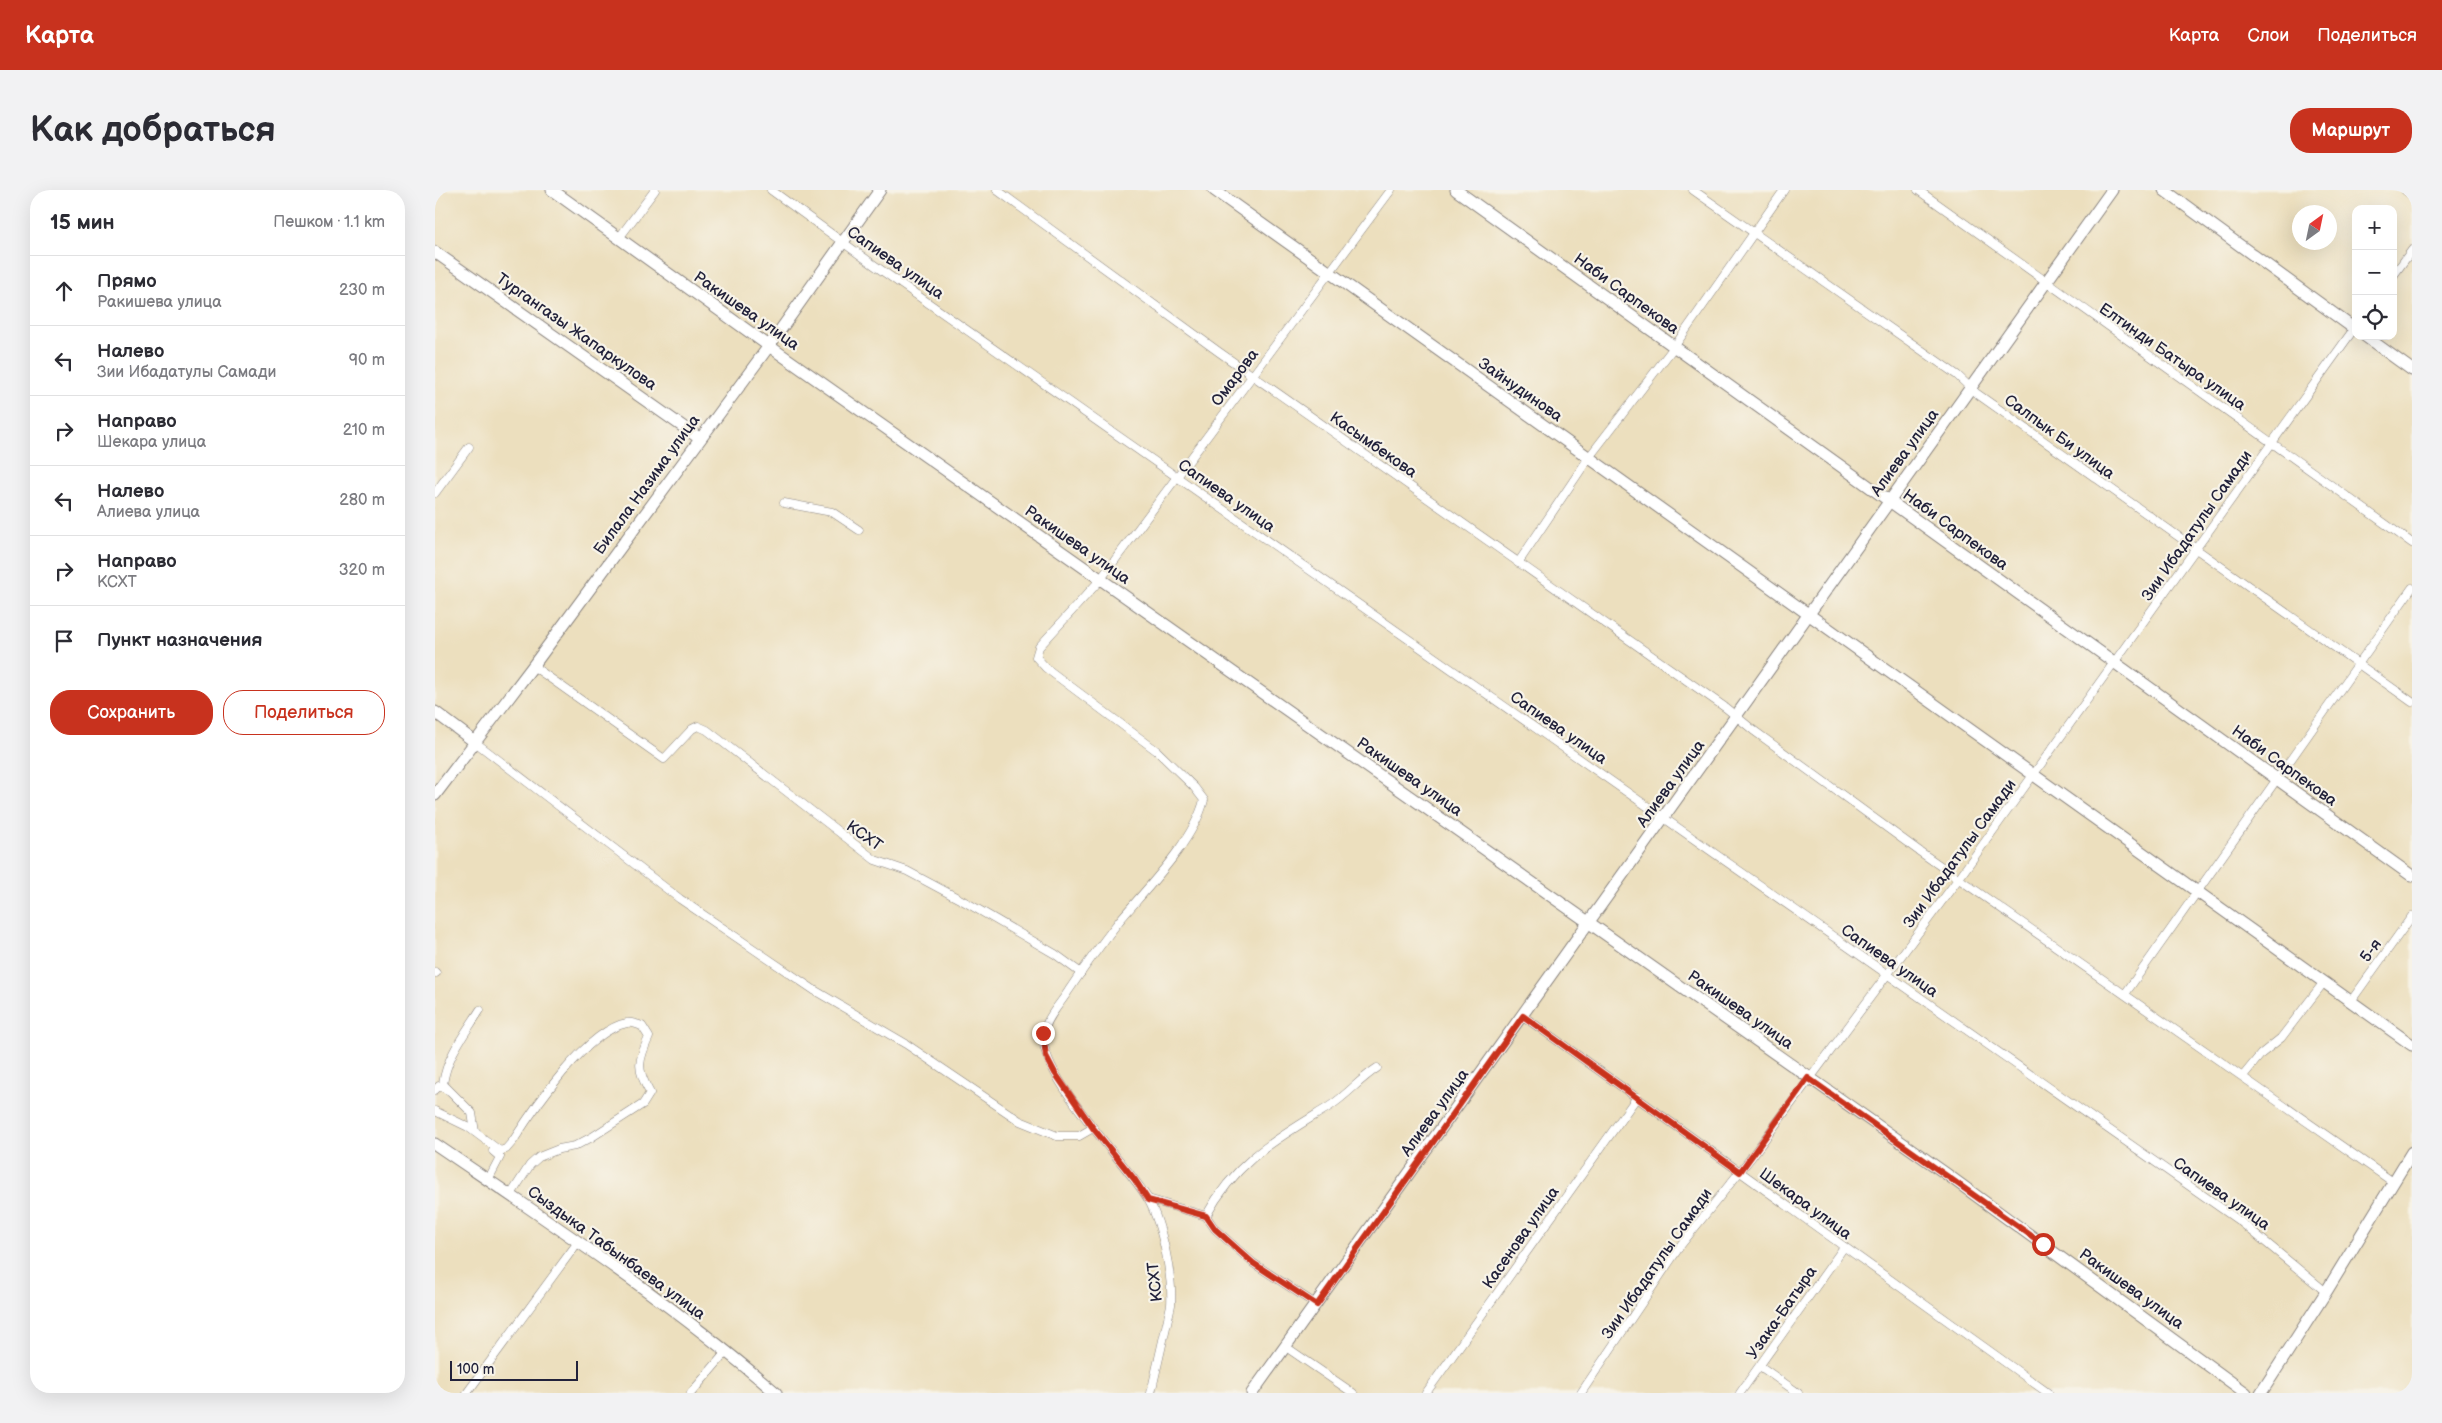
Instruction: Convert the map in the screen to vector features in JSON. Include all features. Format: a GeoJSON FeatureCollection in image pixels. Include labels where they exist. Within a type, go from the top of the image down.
{"type":"FeatureCollection","features":[{"type":"Feature","properties":{"kind":"street","name":"Ракишева улица"},"geometry":{"type":"LineString","coordinates":[[552,190],[1100,580],[2043,1244],[2246,1393]]}},
{"type":"Feature","properties":{"kind":"street"},"geometry":{"type":"LineString","coordinates":[[619,238],[655,190]]}},
{"type":"Feature","properties":{"kind":"street","name":"Сапиева улица"},"geometry":{"type":"LineString","coordinates":[[771,190],[842,242],[1665,818],[1887,976],[2241,1222],[2327,1292]]}},
{"type":"Feature","properties":{"kind":"street","name":"Билала Назима улица"},"geometry":{"type":"LineString","coordinates":[[435,795],[533,666],[699,438],[769,346],[880,190]]}},
{"type":"Feature","properties":{"kind":"street","name":"Касымбекова"},"geometry":{"type":"LineString","coordinates":[[997,190],[1253,375],[1737,717],[1911,845],[2393,1182]]}},
{"type":"Feature","properties":{"kind":"street","name":"Зайнудинова"},"geometry":{"type":"LineString","coordinates":[[1215,190],[2033,775],[2198,890],[2412,1045]]}},
{"type":"Feature","properties":{"kind":"street","name":"Омарова"},"geometry":{"type":"LineString","coordinates":[[1081,973],[1089,958],[1163,871],[1201,809],[1203,800],[1194,787],[1157,751],[1046,668],[1036,656],[1039,647],[1100,580],[1179,477],[1391,190]]}},
{"type":"Feature","properties":{"kind":"street","name":"Наби Сарпекова"},"geometry":{"type":"LineString","coordinates":[[1456,190],[2412,876]]}},
{"type":"Feature","properties":{"kind":"street","name":"Салпык Би улица"},"geometry":{"type":"LineString","coordinates":[[1693,190],[2099,481],[2198,549],[2250,589],[2412,702]]}},
{"type":"Feature","properties":{"kind":"street"},"geometry":{"type":"LineString","coordinates":[[1518,563],[1589,456],[1674,347],[1784,190]]}},
{"type":"Feature","properties":{"kind":"street","name":"Елтинди Батыра улица"},"geometry":{"type":"LineString","coordinates":[[1918,190],[2412,543]]}},
{"type":"Feature","properties":{"kind":"street","name":"Алиева улица"},"geometry":{"type":"LineString","coordinates":[[1252,1393],[1317,1305],[1588,922],[1665,818],[2112,190]]}},
{"type":"Feature","properties":{"kind":"street"},"geometry":{"type":"LineString","coordinates":[[2163,190],[2352,326]]}},
{"type":"Feature","properties":{"kind":"street"},"geometry":{"type":"LineString","coordinates":[[2405,190],[2412,195]]}},
{"type":"Feature","properties":{"kind":"street"},"geometry":{"type":"LineString","coordinates":[[2397,271],[2412,250]]}},
{"type":"Feature","properties":{"kind":"street","name":"Тургангазы Жапаркулова"},"geometry":{"type":"LineString","coordinates":[[435,252],[699,438]]}},
{"type":"Feature","properties":{"kind":"street","name":"Зии Ибадатулы Самади"},"geometry":{"type":"LineString","coordinates":[[1581,1393],[1681,1246],[1740,1172],[1808,1078],[1887,976],[1959,878],[2198,549],[2272,442],[2352,332]]}},
{"type":"Feature","properties":{"kind":"street"},"geometry":{"type":"LineString","coordinates":[[2371,340],[2412,370]]}},
{"type":"Feature","properties":{"kind":"street"},"geometry":{"type":"LineString","coordinates":[[435,494],[469,447]]}},
{"type":"Feature","properties":{"kind":"street"},"geometry":{"type":"LineString","coordinates":[[784,503],[832,512],[859,530]]}},
{"type":"Feature","properties":{"kind":"street"},"geometry":{"type":"LineString","coordinates":[[2125,994],[2412,588]]}},
{"type":"Feature","properties":{"kind":"street","name":"КСХТ"},"geometry":{"type":"LineString","coordinates":[[533,666],[664,758],[692,729],[698,726],[707,730],[875,860],[907,871],[967,903],[1055,954],[1081,973],[1049,1020],[1043,1033],[1046,1056],[1093,1128],[1135,1180],[1148,1200],[1159,1224],[1172,1291],[1171,1305],[1151,1393]]}},
{"type":"Feature","properties":{"kind":"street"},"geometry":{"type":"LineString","coordinates":[[435,712],[680,899],[814,990],[906,1044],[1020,1121],[1057,1136],[1079,1136],[1093,1128]]}},
{"type":"Feature","properties":{"kind":"street","name":"5-я"},"geometry":{"type":"LineString","coordinates":[[2351,1001],[2412,916]]}},
{"type":"Feature","properties":{"kind":"street"},"geometry":{"type":"LineString","coordinates":[[2243,1076],[2261,1054],[2281,1038],[2324,982]]}},
{"type":"Feature","properties":{"kind":"street"},"geometry":{"type":"LineString","coordinates":[[480,1010],[459,1039],[450,1058],[443,1084],[472,1113],[472,1125],[476,1135],[500,1151],[506,1149],[557,1080],[596,1039],[616,1026],[629,1022],[641,1026],[649,1037],[639,1067],[643,1080],[651,1093],[643,1104],[575,1146],[559,1149],[539,1157],[510,1196]]}},
{"type":"Feature","properties":{"kind":"street","name":"Шекара улица"},"geometry":{"type":"LineString","coordinates":[[1523,1016],[2048,1393]]}},
{"type":"Feature","properties":{"kind":"street"},"geometry":{"type":"LineString","coordinates":[[1206,1216],[1230,1178],[1255,1155],[1310,1116],[1331,1105],[1361,1078],[1377,1068]]}},
{"type":"Feature","properties":{"kind":"street"},"geometry":{"type":"LineString","coordinates":[[435,1090],[439,1086],[449,1091]]}},
{"type":"Feature","properties":{"kind":"street","name":"Касенова улица"},"geometry":{"type":"LineString","coordinates":[[1426,1393],[1637,1097]]}},
{"type":"Feature","properties":{"kind":"street"},"geometry":{"type":"LineString","coordinates":[[435,1111],[468,1128],[500,1157],[488,1180]]}},
{"type":"Feature","properties":{"kind":"street","name":"Сыздыка Табынбаева улица"},"geometry":{"type":"LineString","coordinates":[[435,1144],[578,1242],[727,1351],[776,1393]]}},
{"type":"Feature","properties":{"kind":"street"},"geometry":{"type":"LineString","coordinates":[[2261,1393],[2327,1292],[2412,1152]]}},
{"type":"Feature","properties":{"kind":"street"},"geometry":{"type":"LineString","coordinates":[[1148,1200],[1206,1216],[1215,1229],[1253,1263],[1317,1305]]}},
{"type":"Feature","properties":{"kind":"street"},"geometry":{"type":"LineString","coordinates":[[467,1393],[578,1242]]}},
{"type":"Feature","properties":{"kind":"street","name":"Узака-Батыра"},"geometry":{"type":"LineString","coordinates":[[1740,1393],[1843,1247]]}},
{"type":"Feature","properties":{"kind":"street"},"geometry":{"type":"LineString","coordinates":[[1286,1347],[1353,1393]]}},
{"type":"Feature","properties":{"kind":"street"},"geometry":{"type":"LineString","coordinates":[[691,1393],[727,1351]]}},
{"type":"Feature","properties":{"kind":"street"},"geometry":{"type":"LineString","coordinates":[[1760,1366],[1798,1393]]}},
{"type":"Feature","properties":{"kind":"route"},"geometry":{"type":"LineString","coordinates":[[1043,1033],[1046,1056],[1055,1073],[1093,1128],[1135,1180],[1148,1200],[1206,1216],[1215,1229],[1253,1263],[1317,1305],[1523,1016],[1740,1172],[1808,1078],[2043,1244]]}}]}
